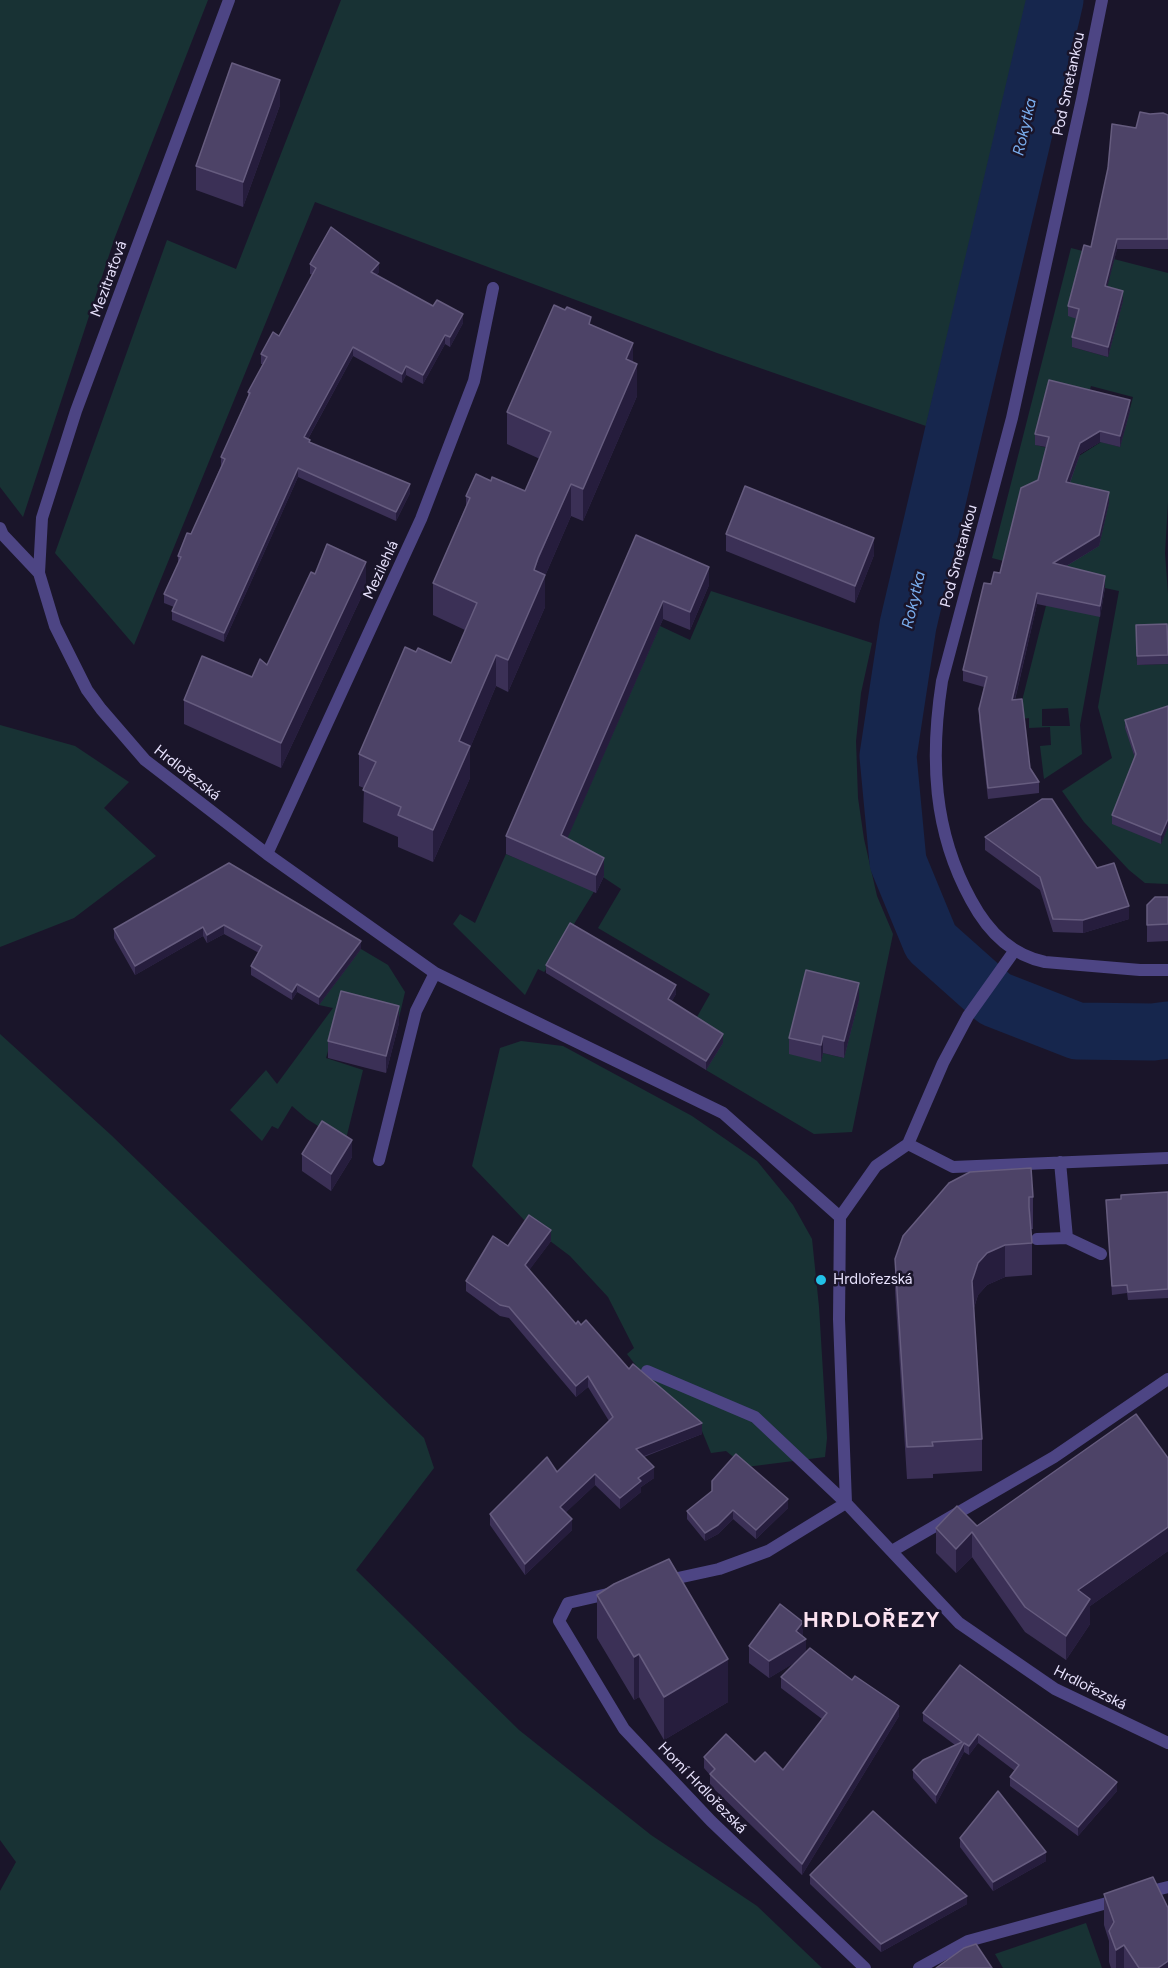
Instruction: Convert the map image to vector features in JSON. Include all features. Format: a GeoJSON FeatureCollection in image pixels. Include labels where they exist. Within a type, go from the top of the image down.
{"type":"FeatureCollection","features":[{"type":"Feature","properties":{"kind":"street","name":"Mezitraťová"},"geometry":{"type":"LineString","coordinates":[[39,573],[42,518],[76,411],[229,0]]}},
{"type":"Feature","properties":{"kind":"street","name":"Pod Smetankou"},"geometry":{"type":"LineString","coordinates":[[1102,0],[1011,417],[942,681],[936,716],[936,784],[946,846],[958,876],[977,911],[991,929],[1015,950],[1031,959],[1046,962],[1140,970],[1168,970]]}},
{"type":"Feature","properties":{"kind":"street","name":"Mezilehlá"},"geometry":{"type":"LineString","coordinates":[[267,854],[421,519],[474,381],[493,288]]}},
{"type":"Feature","properties":{"kind":"street","name":"Hrdlořezská"},"geometry":{"type":"LineString","coordinates":[[0,528],[3,535],[39,573],[55,626],[87,690],[100,709],[145,760],[267,854],[435,974],[723,1113],[840,1216]]}},
{"type":"Feature","properties":{"kind":"street"},"geometry":{"type":"LineString","coordinates":[[649,1585],[719,1569],[768,1551],[846,1503],[839,1319],[840,1216],[876,1166],[908,1144],[943,1063],[968,1016],[1015,950]]}},
{"type":"Feature","properties":{"kind":"street"},"geometry":{"type":"LineString","coordinates":[[379,1160],[416,1011],[435,974]]}},
{"type":"Feature","properties":{"kind":"street"},"geometry":{"type":"LineString","coordinates":[[908,1144],[953,1167],[1168,1158]]}},
{"type":"Feature","properties":{"kind":"street"},"geometry":{"type":"LineString","coordinates":[[1060,1162],[1067,1238]]}},
{"type":"Feature","properties":{"kind":"street"},"geometry":{"type":"LineString","coordinates":[[1037,1239],[1067,1238],[1101,1254]]}},
{"type":"Feature","properties":{"kind":"street","name":"Hrdlořezská"},"geometry":{"type":"LineString","coordinates":[[647,1371],[754,1417],[846,1503],[959,1623],[1055,1689],[1168,1743]]}},
{"type":"Feature","properties":{"kind":"street"},"geometry":{"type":"LineString","coordinates":[[892,1551],[1054,1457],[1168,1379]]}},
{"type":"Feature","properties":{"kind":"street","name":"Horní Hrdlořezská"},"geometry":{"type":"LineString","coordinates":[[626,1590],[568,1603],[559,1621],[624,1729],[711,1821],[865,1968]]}},
{"type":"Feature","properties":{"kind":"street"},"geometry":{"type":"LineString","coordinates":[[919,1968],[968,1941],[1168,1887]]}},
{"type":"Feature","properties":{"kind":"green space"},"geometry":{"type":"Polygon","coordinates":[[[0,0],[208,0],[115,237],[23,517],[0,487],[0,0]]]}},
{"type":"Feature","properties":{"kind":"green space"},"geometry":{"type":"Polygon","coordinates":[[[341,0],[1028,0],[926,426],[717,353],[315,202],[134,645],[55,553],[167,240],[236,269],[341,0]]]}},
{"type":"Feature","properties":{"kind":"green space"},"geometry":{"type":"Polygon","coordinates":[[[1071,248],[1168,273],[1168,502],[1165,553],[1168,594],[1168,659],[1136,634],[1137,665],[1168,664],[1168,714],[1136,763],[1161,844],[1168,827],[1168,884],[1145,883],[1129,870],[1084,822],[1062,791],[1112,758],[1098,707],[1119,591],[1105,588],[1080,725],[1082,754],[1044,779],[1040,746],[1051,745],[1050,727],[1029,728],[1029,718],[1022,719],[1023,697],[1054,574],[992,558],[1071,248]],[[1079,320],[1072,347],[1108,357],[1079,320]],[[1091,386],[1087,400],[1036,445],[1079,456],[1101,442],[1120,447],[1133,397],[1091,386]],[[1068,708],[1042,709],[1042,726],[1070,726],[1068,708]]]}},
{"type":"Feature","properties":{"kind":"green space"},"geometry":{"type":"Polygon","coordinates":[[[711,591],[872,643],[861,693],[856,741],[858,798],[864,839],[877,896],[893,934],[852,1132],[814,1134],[706,1070],[722,1043],[693,1024],[710,994],[598,928],[621,889],[603,877],[545,971],[538,969],[525,995],[453,924],[460,914],[475,923],[506,854],[551,873],[660,626],[690,640],[711,591]],[[806,987],[820,1062],[823,1053],[844,1058],[806,987]]]}},
{"type":"Feature","properties":{"kind":"green space"},"geometry":{"type":"Polygon","coordinates":[[[0,725],[75,746],[129,782],[104,808],[156,856],[74,918],[0,947],[0,725]]]}},
{"type":"Feature","properties":{"kind":"green space"},"geometry":{"type":"Polygon","coordinates":[[[361,949],[388,965],[405,992],[398,1022],[341,1006],[326,1058],[363,1070],[345,1143],[307,1119],[292,1106],[278,1129],[272,1126],[262,1141],[230,1110],[266,1070],[277,1084],[333,1008],[319,1005],[361,949]]]}},
{"type":"Feature","properties":{"kind":"green space"},"geometry":{"type":"Polygon","coordinates":[[[0,1034],[111,1135],[424,1438],[434,1468],[356,1570],[519,1730],[651,1835],[757,1906],[822,1968],[0,1968],[0,1891],[16,1862],[0,1840],[0,1034]]]}},
{"type":"Feature","properties":{"kind":"green space"},"geometry":{"type":"Polygon","coordinates":[[[521,1041],[563,1046],[692,1116],[757,1161],[793,1205],[812,1239],[819,1307],[827,1438],[825,1457],[746,1467],[726,1451],[711,1453],[702,1431],[662,1399],[627,1354],[634,1348],[608,1297],[570,1256],[529,1225],[472,1166],[500,1048],[521,1041]]]}},
{"type":"Feature","properties":{"kind":"green space"},"geometry":{"type":"Polygon","coordinates":[[[1086,1923],[1102,1968],[1003,1968],[995,1954],[1086,1923]]]}},
{"type":"Feature","properties":{"kind":"building"},"geometry":{"type":"Polygon","coordinates":[[[232,63],[280,80],[243,182],[196,166],[232,63]]]}},
{"type":"Feature","properties":{"kind":"building"},"geometry":{"type":"Polygon","coordinates":[[[1140,112],[1168,115],[1168,239],[1117,239],[1105,286],[1123,291],[1108,347],[1072,337],[1079,309],[1068,306],[1084,245],[1091,247],[1108,168],[1112,124],[1136,128],[1140,112]]]}},
{"type":"Feature","properties":{"kind":"building"},"geometry":{"type":"Polygon","coordinates":[[[331,227],[379,263],[371,272],[433,306],[437,300],[463,314],[450,337],[445,335],[423,375],[406,366],[402,374],[353,347],[304,437],[310,440],[309,442],[410,484],[396,512],[298,468],[224,633],[172,611],[177,600],[164,594],[181,557],[178,556],[187,533],[191,534],[225,459],[221,457],[250,393],[248,392],[267,357],[261,354],[273,332],[279,336],[316,268],[310,264],[331,227]]]}},
{"type":"Feature","properties":{"kind":"building"},"geometry":{"type":"Polygon","coordinates":[[[554,305],[565,310],[567,307],[591,317],[589,324],[633,343],[626,359],[637,364],[583,489],[571,484],[538,558],[534,570],[545,575],[508,660],[496,655],[459,741],[470,746],[433,830],[398,815],[401,807],[363,790],[376,762],[359,754],[405,647],[416,652],[418,648],[451,663],[477,603],[433,583],[470,498],[466,496],[476,474],[491,481],[492,477],[525,491],[551,432],[507,412],[554,305]]]}},
{"type":"Feature","properties":{"kind":"building"},"geometry":{"type":"Polygon","coordinates":[[[1049,380],[1130,400],[1120,436],[1100,431],[1080,443],[1066,482],[1109,492],[1099,535],[1053,563],[1105,576],[1100,606],[1037,593],[1012,700],[1022,699],[1030,768],[1039,782],[988,788],[979,709],[987,677],[963,670],[984,583],[991,584],[994,572],[1000,573],[1021,488],[1038,480],[1049,437],[1035,434],[1049,380]]]}},
{"type":"Feature","properties":{"kind":"building"},"geometry":{"type":"Polygon","coordinates":[[[745,486],[874,538],[855,586],[726,534],[745,486]]]}},
{"type":"Feature","properties":{"kind":"building"},"geometry":{"type":"Polygon","coordinates":[[[636,535],[709,567],[690,612],[663,601],[561,835],[604,858],[596,875],[506,836],[636,535]]]}},
{"type":"Feature","properties":{"kind":"building"},"geometry":{"type":"Polygon","coordinates":[[[327,544],[366,562],[281,743],[184,700],[202,656],[252,677],[260,659],[267,665],[311,572],[315,574],[327,544]]]}},
{"type":"Feature","properties":{"kind":"building"},"geometry":{"type":"Polygon","coordinates":[[[1167,624],[1168,655],[1137,656],[1136,625],[1167,624]]]}},
{"type":"Feature","properties":{"kind":"building"},"geometry":{"type":"Polygon","coordinates":[[[1168,706],[1168,819],[1161,835],[1112,815],[1136,754],[1125,720],[1168,706]]]}},
{"type":"Feature","properties":{"kind":"building"},"geometry":{"type":"Polygon","coordinates":[[[1042,799],[1052,799],[1097,868],[1114,863],[1129,906],[1083,920],[1053,919],[1040,877],[985,837],[1042,799]]]}},
{"type":"Feature","properties":{"kind":"building"},"geometry":{"type":"Polygon","coordinates":[[[229,863],[361,941],[319,997],[297,984],[292,992],[251,966],[262,946],[224,925],[207,935],[203,927],[135,966],[114,929],[229,863]]]}},
{"type":"Feature","properties":{"kind":"building"},"geometry":{"type":"Polygon","coordinates":[[[1155,897],[1168,897],[1168,924],[1147,925],[1147,905],[1155,897]]]}},
{"type":"Feature","properties":{"kind":"building"},"geometry":{"type":"Polygon","coordinates":[[[570,923],[676,985],[668,999],[723,1034],[706,1061],[546,965],[570,923]]]}},
{"type":"Feature","properties":{"kind":"building"},"geometry":{"type":"Polygon","coordinates":[[[806,970],[859,983],[844,1041],[823,1036],[821,1045],[789,1038],[806,970]]]}},
{"type":"Feature","properties":{"kind":"building"},"geometry":{"type":"Polygon","coordinates":[[[341,991],[399,1006],[386,1056],[328,1041],[341,991]]]}},
{"type":"Feature","properties":{"kind":"building"},"geometry":{"type":"Polygon","coordinates":[[[322,1121],[352,1140],[331,1174],[302,1154],[322,1121]]]}},
{"type":"Feature","properties":{"kind":"building"},"geometry":{"type":"Polygon","coordinates":[[[1031,1168],[1033,1197],[1029,1197],[1029,1207],[1032,1243],[1005,1245],[987,1253],[978,1263],[972,1281],[982,1439],[932,1442],[933,1446],[907,1447],[895,1259],[903,1236],[949,1183],[970,1172],[1031,1168]]]}},
{"type":"Feature","properties":{"kind":"building"},"geometry":{"type":"Polygon","coordinates":[[[1168,1192],[1168,1289],[1128,1292],[1127,1285],[1112,1286],[1106,1200],[1121,1199],[1121,1195],[1168,1192]]]}},
{"type":"Feature","properties":{"kind":"building"},"geometry":{"type":"Polygon","coordinates":[[[529,1215],[551,1230],[525,1265],[576,1324],[578,1321],[581,1325],[586,1320],[629,1369],[633,1364],[702,1423],[636,1449],[654,1467],[638,1478],[641,1481],[620,1498],[595,1474],[560,1507],[572,1519],[525,1564],[490,1514],[547,1457],[557,1472],[613,1417],[588,1376],[576,1386],[509,1307],[500,1305],[466,1281],[493,1236],[508,1246],[529,1215]]]}},
{"type":"Feature","properties":{"kind":"building"},"geometry":{"type":"Polygon","coordinates":[[[1136,1414],[1168,1458],[1168,1527],[1078,1590],[1090,1599],[1066,1636],[1025,1607],[972,1532],[956,1549],[936,1528],[957,1506],[977,1526],[1136,1414]]]}},
{"type":"Feature","properties":{"kind":"building"},"geometry":{"type":"Polygon","coordinates":[[[736,1454],[788,1499],[756,1530],[733,1510],[718,1525],[705,1533],[687,1511],[712,1491],[712,1481],[736,1454]]]}},
{"type":"Feature","properties":{"kind":"building"},"geometry":{"type":"Polygon","coordinates":[[[669,1559],[728,1659],[664,1697],[639,1654],[634,1657],[597,1595],[614,1584],[669,1559]]]}},
{"type":"Feature","properties":{"kind":"building"},"geometry":{"type":"Polygon","coordinates":[[[780,1604],[803,1622],[796,1631],[806,1639],[769,1661],[749,1646],[780,1604]]]}},
{"type":"Feature","properties":{"kind":"building"},"geometry":{"type":"Polygon","coordinates":[[[810,1648],[852,1680],[855,1676],[899,1706],[802,1864],[710,1774],[715,1769],[704,1757],[726,1734],[755,1762],[765,1752],[783,1770],[827,1713],[781,1677],[810,1648]]]}},
{"type":"Feature","properties":{"kind":"building"},"geometry":{"type":"Polygon","coordinates":[[[960,1665],[1117,1782],[1078,1827],[1010,1777],[1019,1765],[978,1734],[969,1746],[964,1743],[936,1795],[913,1770],[923,1760],[962,1742],[923,1713],[960,1665]]]}},
{"type":"Feature","properties":{"kind":"building"},"geometry":{"type":"Polygon","coordinates":[[[998,1791],[1046,1852],[993,1882],[960,1838],[998,1791]]]}},
{"type":"Feature","properties":{"kind":"building"},"geometry":{"type":"Polygon","coordinates":[[[873,1811],[967,1896],[881,1944],[810,1875],[873,1811]]]}},
{"type":"Feature","properties":{"kind":"building"},"geometry":{"type":"Polygon","coordinates":[[[1153,1877],[1168,1908],[1168,1961],[1158,1968],[1139,1968],[1124,1945],[1116,1950],[1109,1931],[1114,1922],[1104,1894],[1153,1877]]]}},
{"type":"Feature","properties":{"kind":"building"},"geometry":{"type":"Polygon","coordinates":[[[976,1944],[992,1968],[936,1968],[964,1948],[976,1944]]]}},
{"type":"Feature","properties":{"kind":"waterway","name":"Rokytka"},"geometry":{"type":"LineString","coordinates":[[1055,0],[908,625],[888,756],[898,862],[931,942],[995,999],[1077,1031],[1153,1032],[1168,1030]]}},
{"type":"Feature","properties":{"kind":"place","name":"Hrdlořezská"},"geometry":{"type":"Point","coordinates":[821,1280]}},
{"type":"Feature","properties":{"kind":"district","name":"HRDLOŘEZY"},"geometry":{"type":"Point","coordinates":[872,1621]}}]}
